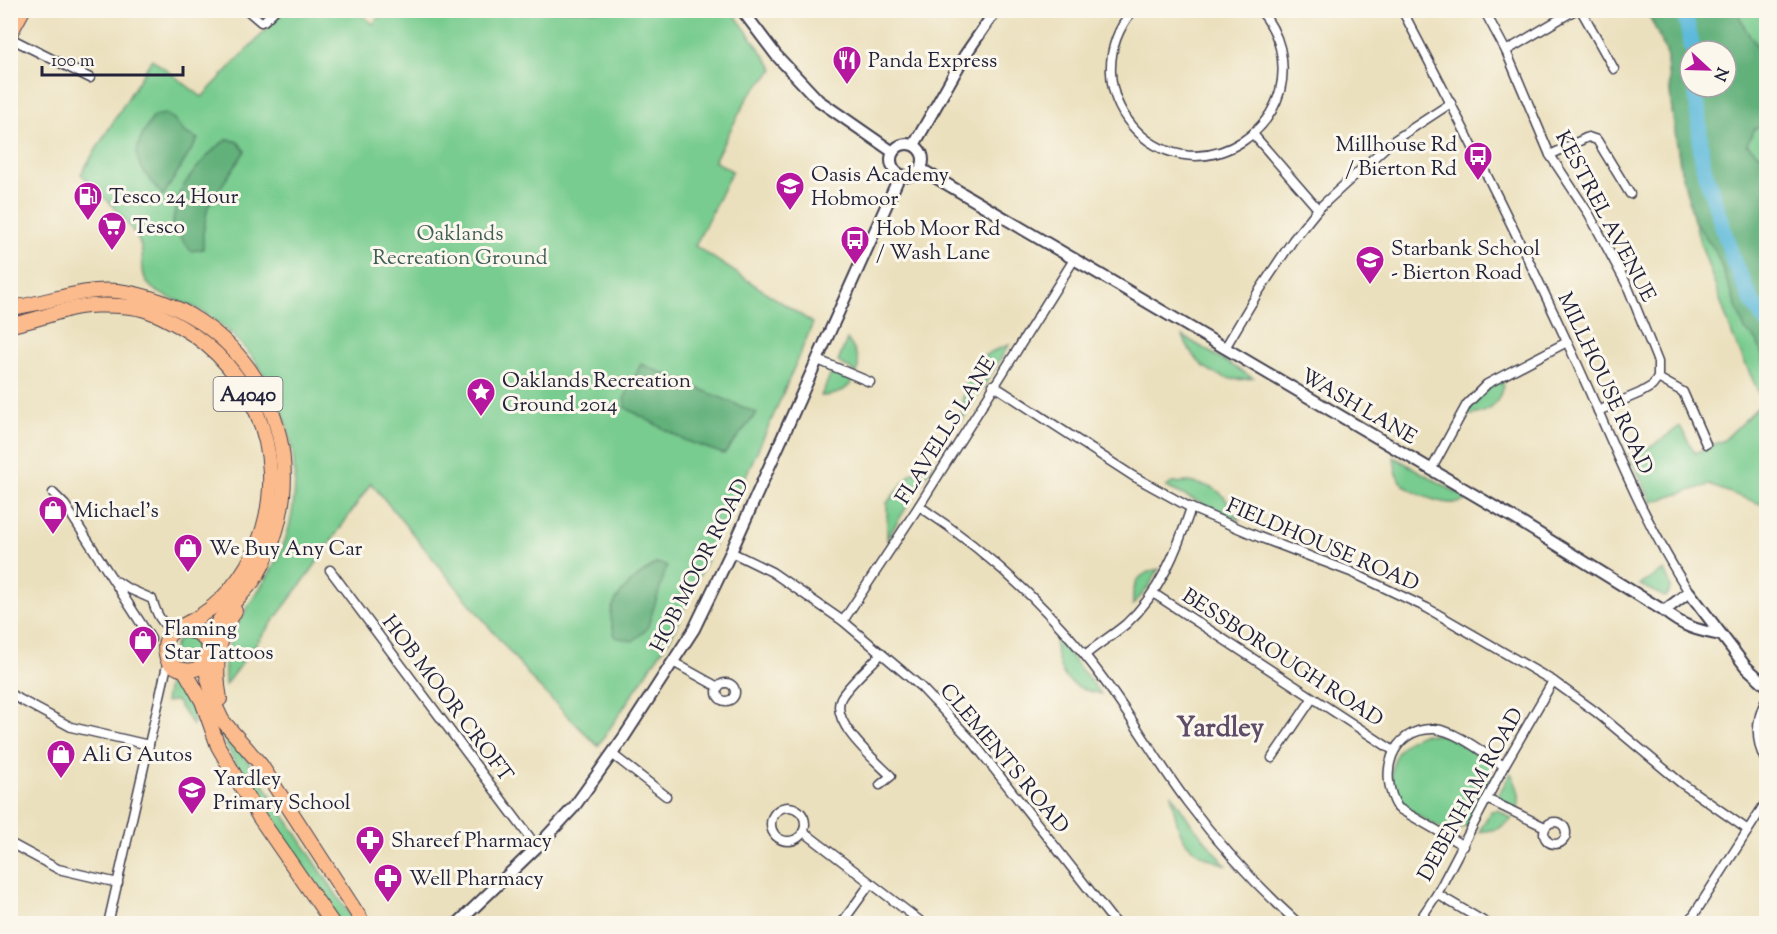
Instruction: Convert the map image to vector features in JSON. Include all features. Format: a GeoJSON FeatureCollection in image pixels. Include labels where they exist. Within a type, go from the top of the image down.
{"type":"FeatureCollection","features":[{"type":"Feature","properties":{"kind":"main road"},"geometry":{"type":"LineString","coordinates":[[10,36],[23,10]]}},
{"type":"Feature","properties":{"kind":"main road","name":"A4040"},"geometry":{"type":"LineString","coordinates":[[10,308],[93,291],[115,291],[158,300],[182,310],[207,326],[235,351],[264,391],[275,420],[283,463],[284,493],[280,517],[267,557],[226,626],[218,649],[216,677],[221,704],[230,729]]}},
{"type":"Feature","properties":{"kind":"main road","name":"A4040"},"geometry":{"type":"LineString","coordinates":[[10,325],[64,310],[90,306],[131,307],[147,311],[166,318],[204,342],[225,362],[250,397],[266,441],[270,460],[270,489],[262,531],[250,561],[224,597],[201,616],[177,630]]}},
{"type":"Feature","properties":{"kind":"main road","name":"A4040"},"geometry":{"type":"LineString","coordinates":[[253,580],[212,630],[208,643],[208,655],[204,663],[209,688],[215,705],[230,729],[261,765],[364,924]]}},
{"type":"Feature","properties":{"kind":"main road"},"geometry":{"type":"LineString","coordinates":[[204,663],[195,670],[184,671],[176,668],[168,661],[165,652],[166,643],[170,635],[177,630],[198,633],[208,643]]}},
{"type":"Feature","properties":{"kind":"main road"},"geometry":{"type":"LineString","coordinates":[[184,671],[202,701],[218,746],[259,817],[333,924]]}},
{"type":"Feature","properties":{"kind":"street"},"geometry":{"type":"LineString","coordinates":[[247,10],[256,20],[264,21],[274,10]]}},
{"type":"Feature","properties":{"kind":"street"},"geometry":{"type":"LineString","coordinates":[[914,145],[965,55],[996,10]]}},
{"type":"Feature","properties":{"kind":"street"},"geometry":{"type":"LineString","coordinates":[[1133,10],[1122,24],[1112,46],[1109,71],[1113,95],[1124,117],[1140,135],[1161,148],[1185,155],[1209,155],[1232,148],[1253,135],[1267,119],[1277,100],[1282,80],[1282,58],[1277,38],[1268,19],[1260,10]]}},
{"type":"Feature","properties":{"kind":"street","name":"MILLHOUSE ROAD"},"geometry":{"type":"LineString","coordinates":[[1402,10],[1451,103],[1567,342],[1632,487],[1668,560],[1721,635]]}},
{"type":"Feature","properties":{"kind":"street","name":"KESTREL AVENUE"},"geometry":{"type":"LineString","coordinates":[[1484,10],[1506,51],[1550,154],[1589,214],[1627,285],[1658,362],[1658,378]]}},
{"type":"Feature","properties":{"kind":"street"},"geometry":{"type":"LineString","coordinates":[[1506,51],[1575,10]]}},
{"type":"Feature","properties":{"kind":"street"},"geometry":{"type":"LineString","coordinates":[[1581,10],[1614,69]]}},
{"type":"Feature","properties":{"kind":"street"},"geometry":{"type":"LineString","coordinates":[[744,12],[776,55],[818,100],[893,152]]}},
{"type":"Feature","properties":{"kind":"street"},"geometry":{"type":"LineString","coordinates":[[10,36],[90,78]]}},
{"type":"Feature","properties":{"kind":"street"},"geometry":{"type":"LineString","coordinates":[[1224,348],[1293,240],[1318,210],[1390,143],[1451,103]]}},
{"type":"Feature","properties":{"kind":"street"},"geometry":{"type":"LineString","coordinates":[[1253,135],[1318,210]]}},
{"type":"Feature","properties":{"kind":"street"},"geometry":{"type":"LineString","coordinates":[[1550,154],[1588,137],[1597,140],[1630,194]]}},
{"type":"Feature","properties":{"kind":"street"},"geometry":{"type":"LineString","coordinates":[[903,144],[914,145],[922,155],[921,169],[910,176],[900,175],[892,166],[893,152],[903,144]]}},
{"type":"Feature","properties":{"kind":"street","name":"WASH LANE"},"geometry":{"type":"LineString","coordinates":[[921,169],[1516,520],[1685,626],[1721,635]]}},
{"type":"Feature","properties":{"kind":"street","name":"HOB MOOR ROAD"},"geometry":{"type":"LineString","coordinates":[[457,924],[537,847],[574,807],[612,754],[694,629],[731,552],[900,175]]}},
{"type":"Feature","properties":{"kind":"street","name":"FLAVELLS LANE"},"geometry":{"type":"LineString","coordinates":[[843,621],[919,506],[1075,258]]}},
{"type":"Feature","properties":{"kind":"street"},"geometry":{"type":"LineString","coordinates":[[1431,470],[1467,404],[1487,384],[1567,342]]}},
{"type":"Feature","properties":{"kind":"street"},"geometry":{"type":"LineString","coordinates":[[818,360],[870,382]]}},
{"type":"Feature","properties":{"kind":"street"},"geometry":{"type":"LineString","coordinates":[[1598,411],[1641,393],[1652,386],[1658,378],[1683,392],[1706,444]]}},
{"type":"Feature","properties":{"kind":"street","name":"FIELDHOUSE ROAD"},"geometry":{"type":"LineString","coordinates":[[993,385],[1133,476],[1191,508],[1351,572],[1427,608],[1553,681],[1596,712],[1681,783],[1748,830]]}},
{"type":"Feature","properties":{"kind":"street"},"geometry":{"type":"LineString","coordinates":[[53,494],[65,505],[151,639]]}},
{"type":"Feature","properties":{"kind":"street"},"geometry":{"type":"LineString","coordinates":[[919,506],[954,529],[1024,588],[1085,655],[1188,803],[1230,856],[1299,924]]}},
{"type":"Feature","properties":{"kind":"street"},"geometry":{"type":"LineString","coordinates":[[1085,655],[1126,623],[1153,593],[1177,549],[1191,508]]}},
{"type":"Feature","properties":{"kind":"street","name":"CLEMENTS ROAD"},"geometry":{"type":"LineString","coordinates":[[731,552],[772,572],[843,621],[921,687],[973,742],[1116,924]]}},
{"type":"Feature","properties":{"kind":"street","name":"HOB MOOR CROFT"},"geometry":{"type":"LineString","coordinates":[[330,570],[537,847]]}},
{"type":"Feature","properties":{"kind":"street"},"geometry":{"type":"LineString","coordinates":[[113,579],[152,599],[157,615],[168,629],[177,630]]}},
{"type":"Feature","properties":{"kind":"street"},"geometry":{"type":"LineString","coordinates":[[1664,611],[1689,592]]}},
{"type":"Feature","properties":{"kind":"street","name":"BESSBOROUGH ROAD"},"geometry":{"type":"LineString","coordinates":[[1153,593],[1394,751]]}},
{"type":"Feature","properties":{"kind":"street"},"geometry":{"type":"LineString","coordinates":[[1721,635],[1746,667],[1767,685]]}},
{"type":"Feature","properties":{"kind":"street"},"geometry":{"type":"LineString","coordinates":[[880,785],[891,776],[851,735],[840,717],[838,707],[844,694],[882,653]]}},
{"type":"Feature","properties":{"kind":"street"},"geometry":{"type":"LineString","coordinates":[[108,924],[168,661]]}},
{"type":"Feature","properties":{"kind":"street"},"geometry":{"type":"LineString","coordinates":[[674,662],[718,687]]}},
{"type":"Feature","properties":{"kind":"street","name":"DEBENHAM ROAD"},"geometry":{"type":"LineString","coordinates":[[1417,924],[1464,846],[1504,766],[1553,681]]}},
{"type":"Feature","properties":{"kind":"street"},"geometry":{"type":"LineString","coordinates":[[10,694],[71,727],[149,745]]}},
{"type":"Feature","properties":{"kind":"street"},"geometry":{"type":"LineString","coordinates":[[1272,758],[1312,699]]}},
{"type":"Feature","properties":{"kind":"street"},"geometry":{"type":"LineString","coordinates":[[1767,700],[1757,730],[1761,752],[1767,762]]}},
{"type":"Feature","properties":{"kind":"street"},"geometry":{"type":"LineString","coordinates":[[1464,846],[1398,808],[1392,799],[1387,778],[1390,759],[1394,751],[1407,737],[1416,732],[1434,729],[1453,735],[1504,766]]}},
{"type":"Feature","properties":{"kind":"street"},"geometry":{"type":"LineString","coordinates":[[612,754],[666,796]]}},
{"type":"Feature","properties":{"kind":"street"},"geometry":{"type":"LineString","coordinates":[[1487,799],[1545,827]]}},
{"type":"Feature","properties":{"kind":"street"},"geometry":{"type":"LineString","coordinates":[[1688,924],[1767,802]]}},
{"type":"Feature","properties":{"kind":"street"},"geometry":{"type":"LineString","coordinates":[[795,807],[805,818],[804,832],[797,839],[782,840],[772,830],[773,815],[780,808],[795,807]]}},
{"type":"Feature","properties":{"kind":"street"},"geometry":{"type":"LineString","coordinates":[[804,832],[924,924]]}},
{"type":"Feature","properties":{"kind":"street"},"geometry":{"type":"LineString","coordinates":[[10,843],[58,869],[117,883]]}},
{"type":"Feature","properties":{"kind":"street"},"geometry":{"type":"LineString","coordinates":[[841,924],[870,884]]}},
{"type":"Feature","properties":{"kind":"street"},"geometry":{"type":"LineString","coordinates":[[1437,894],[1488,924]]}},
{"type":"Feature","properties":{"kind":"green space","name":"Oaklands Recreation Ground"},"geometry":{"type":"Polygon","coordinates":[[[385,10],[732,11],[774,69],[748,97],[714,161],[732,171],[695,246],[813,323],[772,419],[672,635],[598,746],[536,684],[371,483],[311,571],[225,685],[225,663],[237,625],[268,576],[286,538],[293,506],[295,474],[291,442],[282,411],[251,355],[229,331],[203,312],[161,294],[150,286],[144,275],[142,250],[138,239],[119,213],[81,174],[152,59],[202,97],[284,11],[358,11],[373,24],[385,10]]]}},
{"type":"Feature","properties":{"kind":"green space"},"geometry":{"type":"Polygon","coordinates":[[[1647,11],[1766,11],[1766,506],[1709,485],[1652,502],[1629,455],[1654,445],[1680,426],[1695,453],[1724,440],[1763,402],[1733,337],[1700,242],[1681,170],[1666,51],[1647,11]]]}},
{"type":"Feature","properties":{"kind":"green space"},"geometry":{"type":"Polygon","coordinates":[[[1647,11],[1737,11],[1746,30],[1766,58],[1766,124],[1754,129],[1747,144],[1766,157],[1766,367],[1757,341],[1745,330],[1715,250],[1694,221],[1681,170],[1666,51],[1647,11]]]}},
{"type":"Feature","properties":{"kind":"green space"},"geometry":{"type":"Polygon","coordinates":[[[165,114],[174,119],[184,132],[198,139],[163,196],[140,166],[137,150],[154,116],[165,114]]]}},
{"type":"Feature","properties":{"kind":"green space"},"geometry":{"type":"Polygon","coordinates":[[[229,139],[238,142],[245,151],[208,206],[203,233],[203,249],[191,251],[172,226],[178,197],[186,182],[200,165],[215,148],[229,139]]]}},
{"type":"Feature","properties":{"kind":"green space"},"geometry":{"type":"Polygon","coordinates":[[[1183,336],[1253,378],[1230,379],[1210,371],[1194,356],[1183,336]]]}},
{"type":"Feature","properties":{"kind":"green space"},"geometry":{"type":"Polygon","coordinates":[[[847,339],[856,355],[857,373],[838,362],[847,339]]]}},
{"type":"Feature","properties":{"kind":"green space"},"geometry":{"type":"Polygon","coordinates":[[[1009,345],[961,422],[963,395],[971,371],[976,363],[986,355],[1009,345]]]}},
{"type":"Feature","properties":{"kind":"green space"},"geometry":{"type":"Polygon","coordinates":[[[641,364],[757,413],[724,454],[684,440],[626,408],[624,399],[641,364]]]}},
{"type":"Feature","properties":{"kind":"green space"},"geometry":{"type":"Polygon","coordinates":[[[832,371],[853,381],[839,393],[821,396],[832,371]]]}},
{"type":"Feature","properties":{"kind":"green space"},"geometry":{"type":"Polygon","coordinates":[[[1505,377],[1501,394],[1494,406],[1482,413],[1464,415],[1482,393],[1505,377]]]}},
{"type":"Feature","properties":{"kind":"green space"},"geometry":{"type":"Polygon","coordinates":[[[1394,457],[1468,499],[1453,503],[1443,502],[1412,491],[1399,480],[1394,457]]]}},
{"type":"Feature","properties":{"kind":"green space"},"geometry":{"type":"Polygon","coordinates":[[[933,464],[887,539],[887,503],[911,473],[933,464]]]}},
{"type":"Feature","properties":{"kind":"green space"},"geometry":{"type":"Polygon","coordinates":[[[1188,482],[1207,486],[1220,493],[1239,520],[1166,487],[1172,483],[1188,482]]]}},
{"type":"Feature","properties":{"kind":"green space"},"geometry":{"type":"Polygon","coordinates":[[[657,563],[667,566],[647,629],[633,641],[615,637],[611,613],[617,598],[636,578],[657,563]]]}},
{"type":"Feature","properties":{"kind":"green space"},"geometry":{"type":"Polygon","coordinates":[[[1159,569],[1147,589],[1133,605],[1133,591],[1141,576],[1159,569]]]}},
{"type":"Feature","properties":{"kind":"green space"},"geometry":{"type":"Polygon","coordinates":[[[1664,570],[1670,587],[1665,597],[1640,585],[1664,570]]]}},
{"type":"Feature","properties":{"kind":"green space"},"geometry":{"type":"Polygon","coordinates":[[[188,636],[198,640],[202,650],[198,660],[188,664],[178,660],[174,650],[178,640],[188,636]]]}},
{"type":"Feature","properties":{"kind":"green space"},"geometry":{"type":"Polygon","coordinates":[[[1055,637],[1101,694],[1079,687],[1065,677],[1058,661],[1055,637]]]}},
{"type":"Feature","properties":{"kind":"green space"},"geometry":{"type":"Polygon","coordinates":[[[169,676],[182,684],[194,700],[196,712],[193,725],[176,701],[165,702],[169,676]]]}},
{"type":"Feature","properties":{"kind":"green space"},"geometry":{"type":"Polygon","coordinates":[[[220,724],[255,771],[355,923],[339,923],[295,859],[235,763],[217,726],[220,724]]]}},
{"type":"Feature","properties":{"kind":"green space"},"geometry":{"type":"Polygon","coordinates":[[[1422,734],[1441,735],[1453,739],[1492,765],[1491,776],[1469,825],[1449,832],[1413,813],[1398,799],[1392,782],[1393,763],[1402,746],[1422,734]]]}},
{"type":"Feature","properties":{"kind":"green space"},"geometry":{"type":"Polygon","coordinates":[[[1511,773],[1519,795],[1517,810],[1501,802],[1498,795],[1511,773]]]}},
{"type":"Feature","properties":{"kind":"green space"},"geometry":{"type":"Polygon","coordinates":[[[1171,793],[1190,822],[1226,865],[1199,853],[1184,840],[1176,820],[1171,793]]]}},
{"type":"Feature","properties":{"kind":"green space"},"geometry":{"type":"Polygon","coordinates":[[[1498,810],[1512,819],[1498,829],[1479,832],[1491,811],[1498,810]]]}},
{"type":"Feature","properties":{"kind":"waterway"},"geometry":{"type":"LineString","coordinates":[[1684,10],[1690,39]]}},
{"type":"Feature","properties":{"kind":"waterway"},"geometry":{"type":"LineString","coordinates":[[1697,99],[1702,162],[1734,263],[1753,303],[1766,322]]}},
{"type":"Feature","properties":{"kind":"place","name":"Panda Express"},"geometry":{"type":"Point","coordinates":[847,86]}},
{"type":"Feature","properties":{"kind":"place","name":"Millhouse Rd / Bierton Rd"},"geometry":{"type":"Point","coordinates":[1478,182]}},
{"type":"Feature","properties":{"kind":"place","name":"Oasis Academy Hobmoor"},"geometry":{"type":"Point","coordinates":[790,212]}},
{"type":"Feature","properties":{"kind":"place","name":"Tesco 24 Hour"},"geometry":{"type":"Point","coordinates":[88,222]}},
{"type":"Feature","properties":{"kind":"place","name":"Tesco"},"geometry":{"type":"Point","coordinates":[112,252]}},
{"type":"Feature","properties":{"kind":"place","name":"Hob Moor Rd / Wash Lane"},"geometry":{"type":"Point","coordinates":[855,266]}},
{"type":"Feature","properties":{"kind":"place","name":"Starbank School - Bierton Road"},"geometry":{"type":"Point","coordinates":[1370,286]}},
{"type":"Feature","properties":{"kind":"place","name":"Oaklands Recreation Ground 2014"},"geometry":{"type":"Point","coordinates":[481,418]}},
{"type":"Feature","properties":{"kind":"place","name":"Michael's"},"geometry":{"type":"Point","coordinates":[53,536]}},
{"type":"Feature","properties":{"kind":"place","name":"We Buy Any Car"},"geometry":{"type":"Point","coordinates":[188,574]}},
{"type":"Feature","properties":{"kind":"place","name":"Flaming Star Tattoos"},"geometry":{"type":"Point","coordinates":[143,666]}},
{"type":"Feature","properties":{"kind":"place","name":"Ali G Autos"},"geometry":{"type":"Point","coordinates":[61,780]}},
{"type":"Feature","properties":{"kind":"place","name":"Yardley Primary School"},"geometry":{"type":"Point","coordinates":[192,816]}},
{"type":"Feature","properties":{"kind":"place","name":"Shareef Pharmacy"},"geometry":{"type":"Point","coordinates":[370,866]}},
{"type":"Feature","properties":{"kind":"place","name":"Well Pharmacy"},"geometry":{"type":"Point","coordinates":[388,904]}},
{"type":"Feature","properties":{"kind":"district","name":"Yardley"},"geometry":{"type":"Point","coordinates":[1220,727]}}]}
